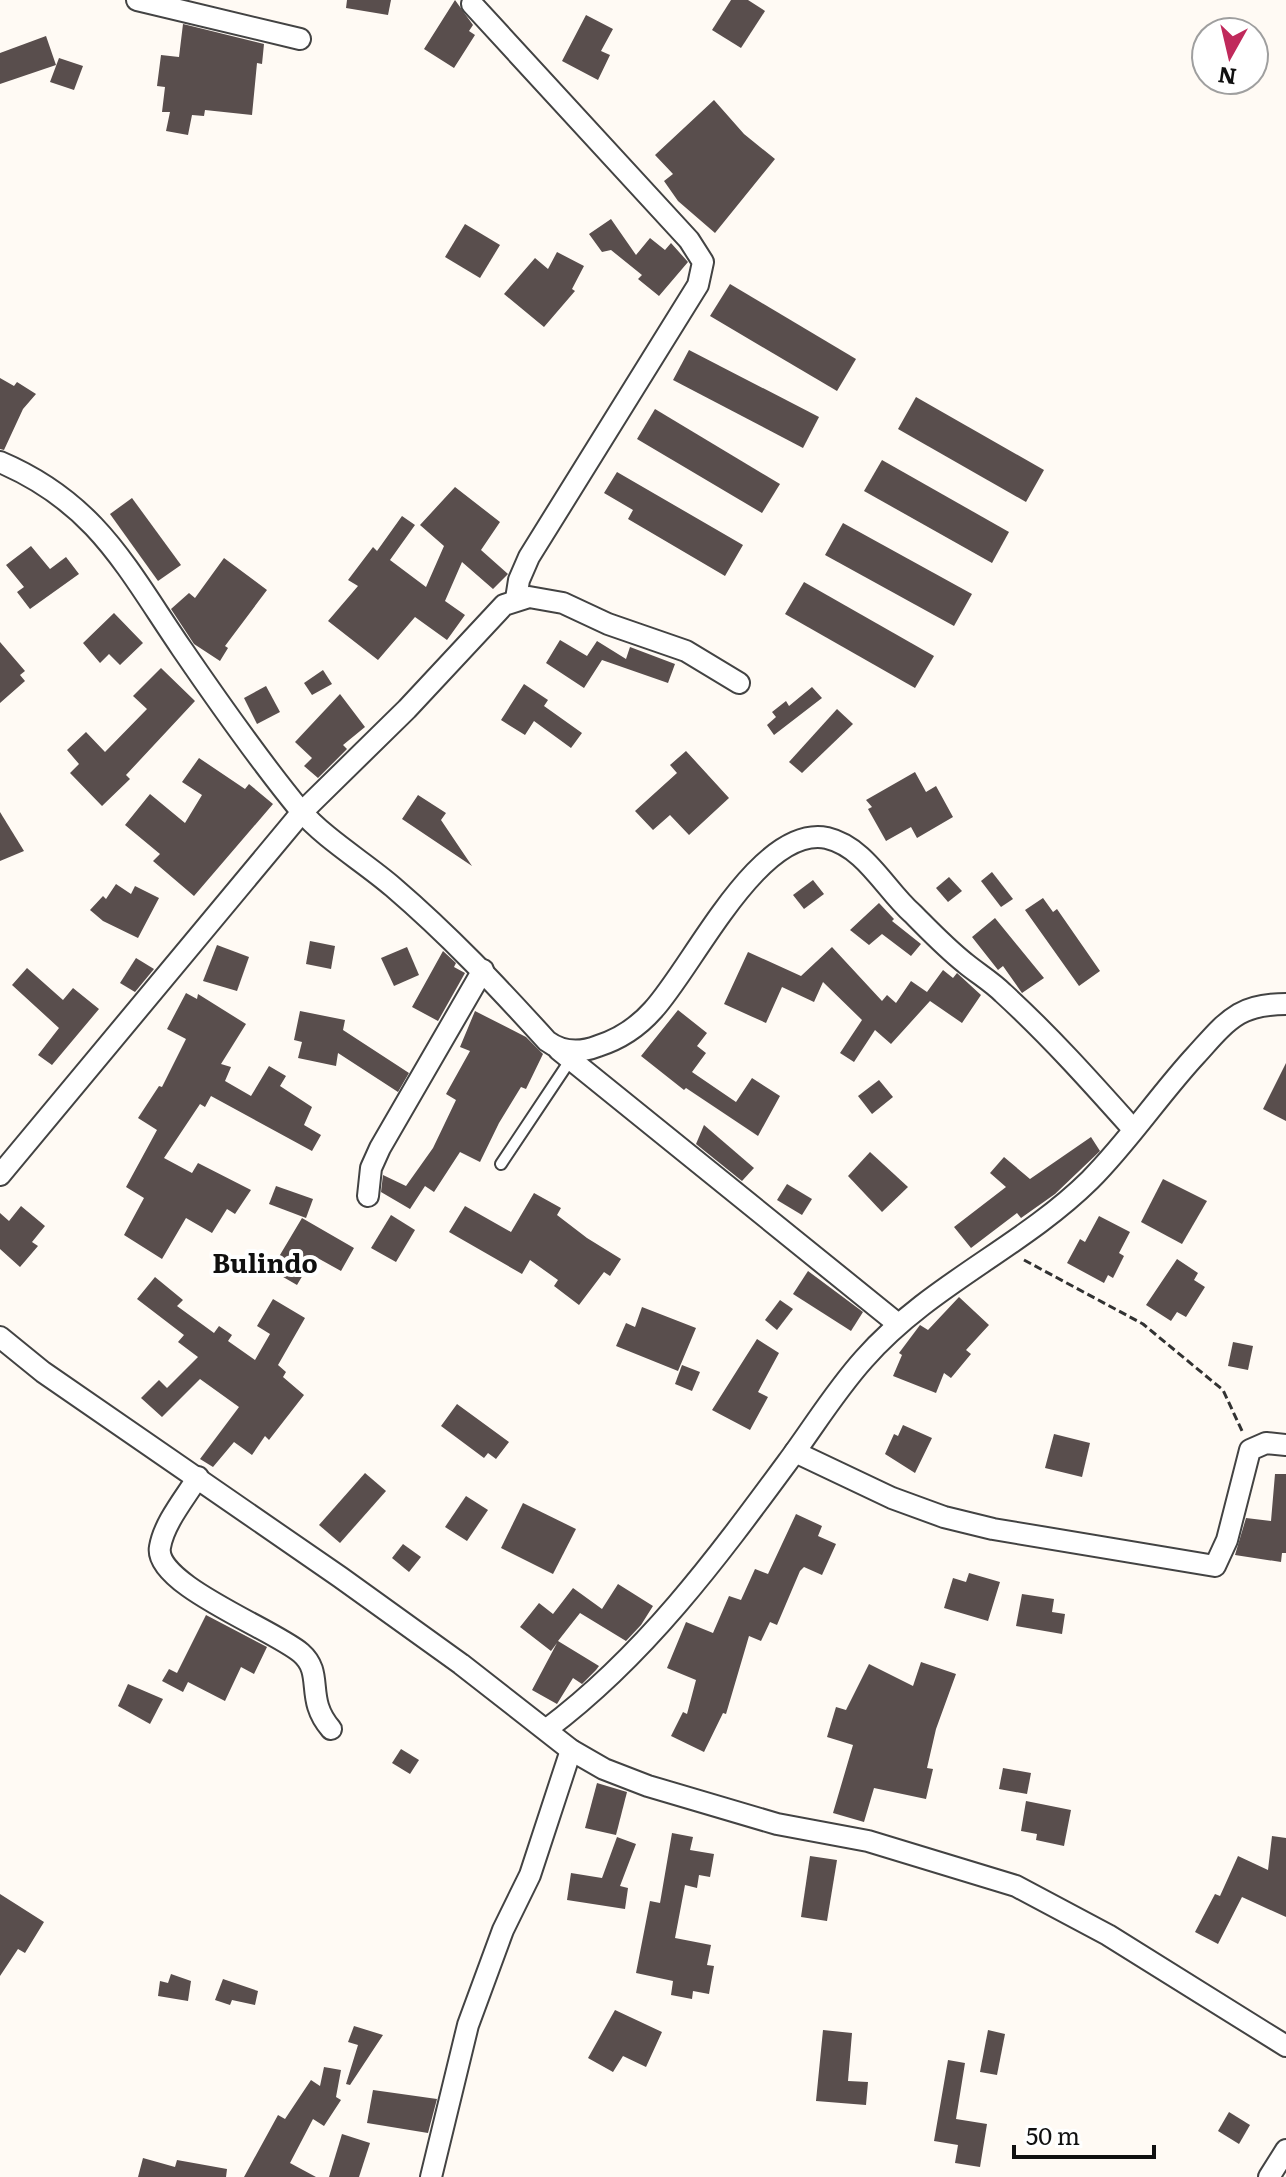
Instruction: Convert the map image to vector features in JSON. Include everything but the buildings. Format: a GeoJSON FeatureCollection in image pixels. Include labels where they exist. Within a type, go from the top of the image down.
{"type":"FeatureCollection","features":[{"type":"Feature","properties":{"kind":"street"},"geometry":{"type":"LineString","coordinates":[[137,0],[185,5],[300,39]]}},
{"type":"Feature","properties":{"kind":"street"},"geometry":{"type":"LineString","coordinates":[[472,4],[689,240],[703,262],[698,285],[529,557],[519,580],[516,599]]}},
{"type":"Feature","properties":{"kind":"street"},"geometry":{"type":"LineString","coordinates":[[0,462],[33,476],[67,499],[91,521],[122,558],[183,649],[302,812],[395,888],[483,970],[565,1054],[898,1324]]}},
{"type":"Feature","properties":{"kind":"street"},"geometry":{"type":"LineString","coordinates":[[0,1175],[302,812],[407,709],[504,605],[516,599],[544,597],[563,603],[608,624],[686,651],[739,683]]}},
{"type":"Feature","properties":{"kind":"street"},"geometry":{"type":"LineString","coordinates":[[565,1054],[592,1048],[624,1035],[638,1024],[654,1009],[746,884],[774,852],[789,843],[823,837],[842,843],[857,853],[907,910],[964,963],[1001,990],[1071,1058],[1133,1129]]}},
{"type":"Feature","properties":{"kind":"street"},"geometry":{"type":"LineString","coordinates":[[368,1196],[371,1168],[380,1148],[483,970]]}},
{"type":"Feature","properties":{"kind":"street"},"geometry":{"type":"LineString","coordinates":[[547,1729],[580,1704],[666,1620],[864,1358],[898,1324],[935,1293],[1058,1210],[1114,1154],[1222,1027],[1257,1007],[1286,1004]]}},
{"type":"Feature","properties":{"kind":"street"},"geometry":{"type":"LineString","coordinates":[[0,1337],[43,1372],[198,1477],[547,1729],[571,1750],[604,1769],[648,1786],[777,1824],[868,1841],[1016,1886],[1108,1935],[1286,2046]]}},
{"type":"Feature","properties":{"kind":"street"},"geometry":{"type":"LineString","coordinates":[[795,1452],[892,1498],[944,1517],[993,1529],[1215,1566],[1227,1540],[1250,1450],[1266,1443],[1286,1445]]}},
{"type":"Feature","properties":{"kind":"street"},"geometry":{"type":"LineString","coordinates":[[198,1477],[164,1533],[159,1550],[162,1564],[188,1588],[270,1630],[302,1654],[314,1670],[318,1714],[331,1729]]}},
{"type":"Feature","properties":{"kind":"street"},"geometry":{"type":"LineString","coordinates":[[431,2177],[468,2025],[503,1930],[539,1851],[571,1750]]}},
{"type":"Feature","properties":{"kind":"street"},"geometry":{"type":"LineString","coordinates":[[1269,2177],[1286,2150]]}},
{"type":"Feature","properties":{"kind":"lane"},"geometry":{"type":"LineString","coordinates":[[501,1164],[565,1054]]}},
{"type":"Feature","properties":{"kind":"path"},"geometry":{"type":"LineString","coordinates":[[1003,1248],[1143,1324],[1223,1390],[1250,1450]]}},
{"type":"Feature","properties":{"kind":"district","name":"Bulindo"},"geometry":{"type":"Point","coordinates":[265,1264]}}]}
